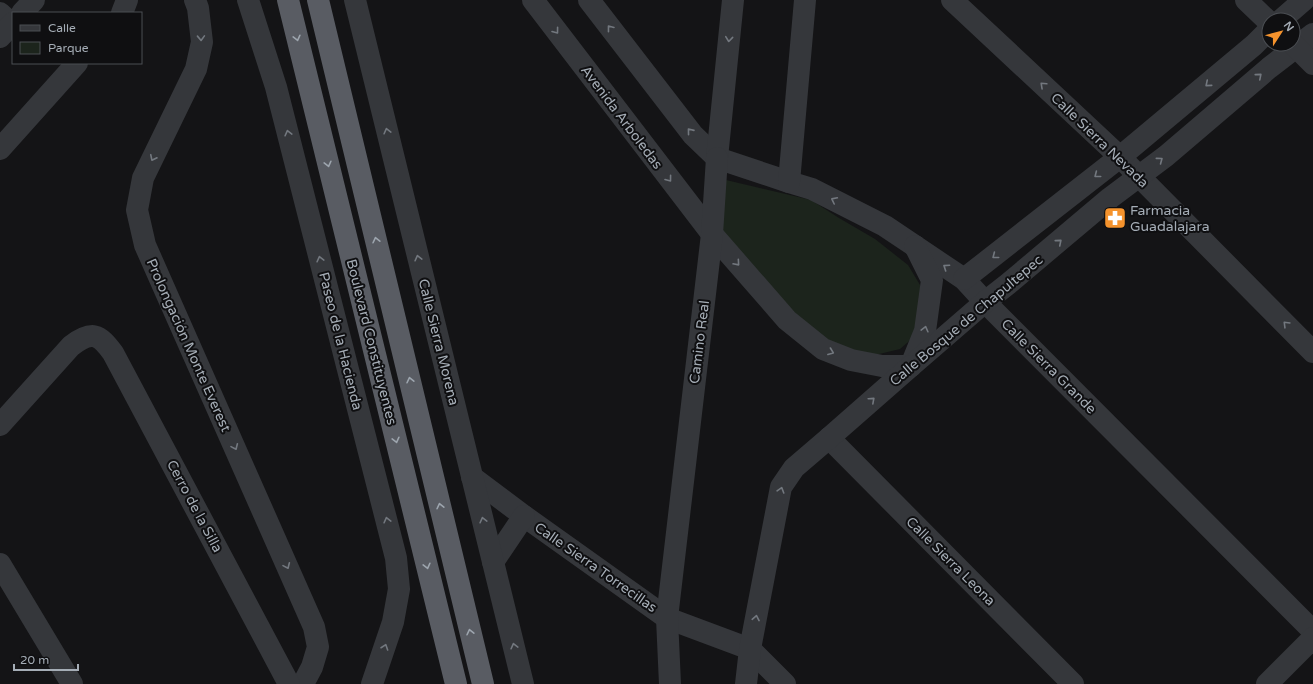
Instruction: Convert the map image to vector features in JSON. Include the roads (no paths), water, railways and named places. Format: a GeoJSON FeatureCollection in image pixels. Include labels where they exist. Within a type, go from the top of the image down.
{"type":"FeatureCollection","features":[{"type":"Feature","properties":{"kind":"highway","name":"Boulevard Constituyentes"},"geometry":{"type":"LineString","coordinates":[[288,0],[456,684]]}},
{"type":"Feature","properties":{"kind":"highway","name":"Boulevard Constituyentes"},"geometry":{"type":"LineString","coordinates":[[318,0],[483,684]]}},
{"type":"Feature","properties":{"kind":"street"},"geometry":{"type":"LineString","coordinates":[[21,12],[34,0]]}},
{"type":"Feature","properties":{"kind":"street"},"geometry":{"type":"LineString","coordinates":[[122,12],[127,0]]}},
{"type":"Feature","properties":{"kind":"street","name":"Prolongación Monte Everest"},"geometry":{"type":"LineString","coordinates":[[195,0],[198,8],[202,42],[196,70],[143,178],[138,210],[145,245],[314,626],[318,647],[312,667],[303,684]]}},
{"type":"Feature","properties":{"kind":"street","name":"Paseo de la Hacienda"},"geometry":{"type":"LineString","coordinates":[[248,0],[276,87],[396,558],[399,589],[393,622],[372,684]]}},
{"type":"Feature","properties":{"kind":"street","name":"Calle Sierra Morena"},"geometry":{"type":"LineString","coordinates":[[355,0],[523,684]]}},
{"type":"Feature","properties":{"kind":"street","name":"Avenida Arboledas"},"geometry":{"type":"LineString","coordinates":[[533,0],[712,234]]}},
{"type":"Feature","properties":{"kind":"street"},"geometry":{"type":"LineString","coordinates":[[589,0],[693,135],[717,158]]}},
{"type":"Feature","properties":{"kind":"street","name":"Camino Real"},"geometry":{"type":"LineString","coordinates":[[670,684],[667,618],[712,234],[717,158],[733,0]]}},
{"type":"Feature","properties":{"kind":"street"},"geometry":{"type":"LineString","coordinates":[[789,182],[805,0]]}},
{"type":"Feature","properties":{"kind":"street","name":"Calle Sierra Nevada"},"geometry":{"type":"LineString","coordinates":[[952,0],[1120,157],[1313,352]]}},
{"type":"Feature","properties":{"kind":"street"},"geometry":{"type":"LineString","coordinates":[[1246,0],[1261,14]]}},
{"type":"Feature","properties":{"kind":"street"},"geometry":{"type":"LineString","coordinates":[[1290,12],[1304,0]]}},
{"type":"Feature","properties":{"kind":"street","name":"Calle Bosque de Chapultepec"},"geometry":{"type":"LineString","coordinates":[[1301,42],[1313,34]]}},
{"type":"Feature","properties":{"kind":"street"},"geometry":{"type":"LineString","coordinates":[[964,279],[1120,157],[1261,38]]}},
{"type":"Feature","properties":{"kind":"street","name":"Calle Bosque de Chapultepec"},"geometry":{"type":"LineString","coordinates":[[746,684],[750,649],[781,487],[794,468],[985,302],[1110,198],[1166,156],[1288,52]]}},
{"type":"Feature","properties":{"kind":"street"},"geometry":{"type":"LineString","coordinates":[[1301,52],[1313,64]]}},
{"type":"Feature","properties":{"kind":"street"},"geometry":{"type":"LineString","coordinates":[[0,149],[76,64]]}},
{"type":"Feature","properties":{"kind":"street","name":"Calle Sierra Grande"},"geometry":{"type":"LineString","coordinates":[[717,158],[789,182],[812,188],[885,226],[964,279],[985,302],[1313,631]]}},
{"type":"Feature","properties":{"kind":"street"},"geometry":{"type":"LineString","coordinates":[[712,234],[787,320],[823,349],[850,360],[882,366],[911,366],[925,331],[932,280],[914,245]]}},
{"type":"Feature","properties":{"kind":"street","name":"Cerro de la Silla"},"geometry":{"type":"LineString","coordinates":[[0,425],[71,346],[81,338],[93,335],[104,340],[113,353],[289,684]]}},
{"type":"Feature","properties":{"kind":"street","name":"Calle Sierra Leona"},"geometry":{"type":"LineString","coordinates":[[829,438],[1073,684]]}},
{"type":"Feature","properties":{"kind":"street","name":"Calle Sierra Torrecillas"},"geometry":{"type":"LineString","coordinates":[[472,477],[667,618],[750,649]]}},
{"type":"Feature","properties":{"kind":"street","name":"Calle Sierra Torrecillas"},"geometry":{"type":"LineString","coordinates":[[493,562],[524,516]]}},
{"type":"Feature","properties":{"kind":"street"},"geometry":{"type":"LineString","coordinates":[[0,564],[72,684]]}},
{"type":"Feature","properties":{"kind":"street"},"geometry":{"type":"LineString","coordinates":[[1267,684],[1313,638]]}},
{"type":"Feature","properties":{"kind":"street"},"geometry":{"type":"LineString","coordinates":[[750,649],[785,684]]}},
{"type":"Feature","properties":{"kind":"place","name":"Farmacia Guadalajara"},"geometry":{"type":"Point","coordinates":[1115,218]}}]}
